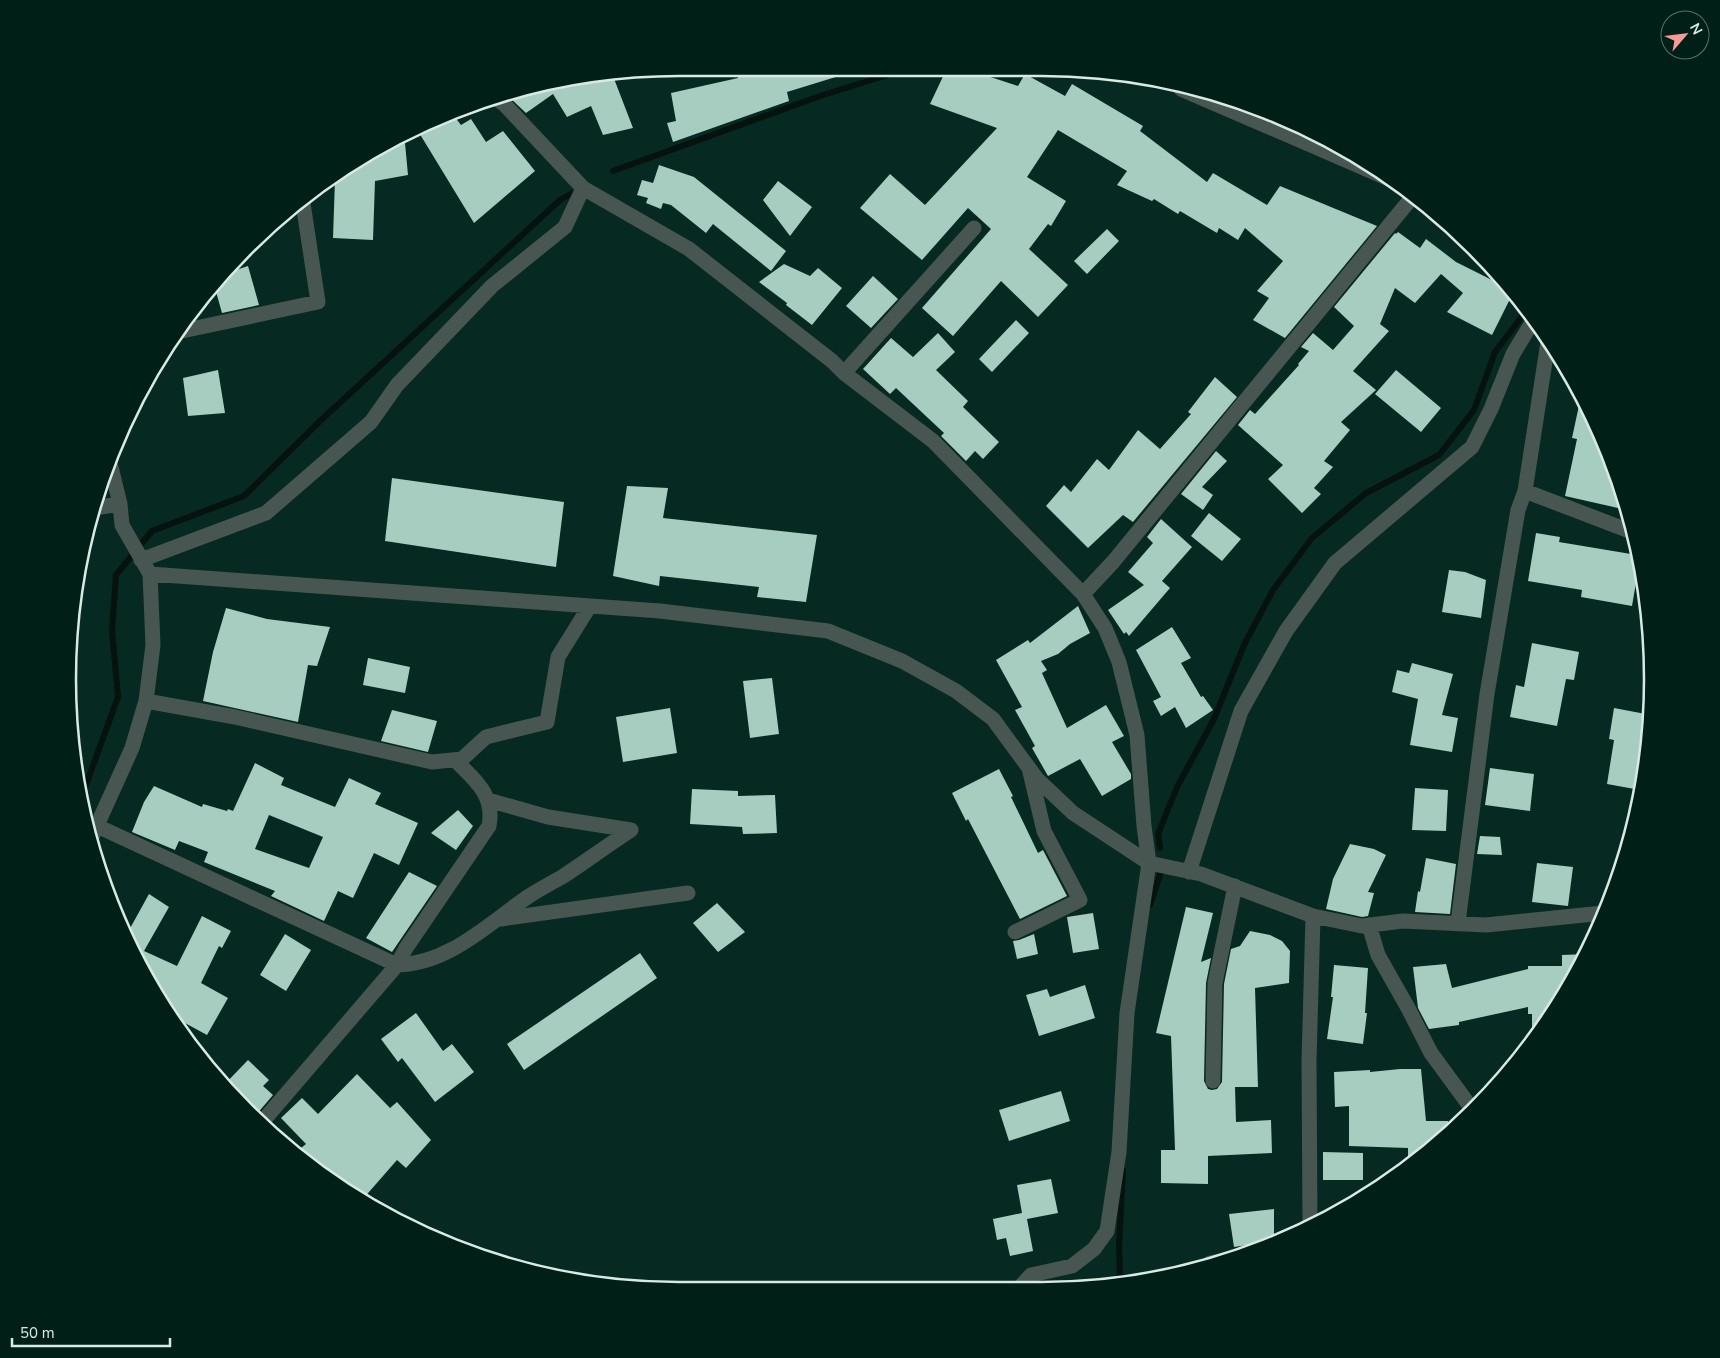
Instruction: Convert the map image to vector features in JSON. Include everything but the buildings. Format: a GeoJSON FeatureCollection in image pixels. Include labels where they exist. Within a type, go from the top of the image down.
{"type":"FeatureCollection","features":[{"type":"Feature","properties":{"kind":"street"},"geometry":{"type":"LineString","coordinates":[[1205,99],[1350,162]]}},
{"type":"Feature","properties":{"kind":"street"},"geometry":{"type":"LineString","coordinates":[[503,103],[583,188],[689,249],[832,361],[844,373],[933,441],[1083,594],[1105,628],[1119,662],[1137,735],[1144,826],[1149,863],[1127,1013],[1119,1152],[1107,1231],[1094,1250],[1072,1266],[1031,1275],[1024,1282]]}},
{"type":"Feature","properties":{"kind":"street"},"geometry":{"type":"LineString","coordinates":[[141,560],[266,513],[371,422],[397,385],[492,286],[565,227],[583,188]]}},
{"type":"Feature","properties":{"kind":"street"},"geometry":{"type":"LineString","coordinates":[[1083,594],[1113,562],[1409,202]]}},
{"type":"Feature","properties":{"kind":"street"},"geometry":{"type":"LineString","coordinates":[[187,331],[318,302],[305,207]]}},
{"type":"Feature","properties":{"kind":"street"},"geometry":{"type":"LineString","coordinates":[[844,373],[974,228]]}},
{"type":"Feature","properties":{"kind":"street"},"geometry":{"type":"LineString","coordinates":[[1190,872],[1241,711],[1286,631],[1336,563],[1472,447],[1491,409],[1513,354],[1530,327]]}},
{"type":"Feature","properties":{"kind":"street"},"geometry":{"type":"LineString","coordinates":[[1458,923],[1486,694],[1518,510],[1525,491],[1547,351]]}},
{"type":"Feature","properties":{"kind":"street"},"geometry":{"type":"LineString","coordinates":[[96,829],[132,748],[146,701],[153,645],[150,574],[122,525],[120,504],[112,473]]}},
{"type":"Feature","properties":{"kind":"street"},"geometry":{"type":"LineString","coordinates":[[1525,491],[1624,529]]}},
{"type":"Feature","properties":{"kind":"street"},"geometry":{"type":"LineString","coordinates":[[102,507],[120,504]]}},
{"type":"Feature","properties":{"kind":"street"},"geometry":{"type":"LineString","coordinates":[[150,574],[660,611],[828,631],[902,661],[956,691],[993,719],[1037,779],[1073,813],[1149,863],[1201,874],[1312,916],[1362,926],[1404,920],[1486,926],[1596,914]]}},
{"type":"Feature","properties":{"kind":"street"},"geometry":{"type":"LineString","coordinates":[[146,701],[235,718],[432,762],[462,759],[486,737],[547,722],[558,657],[589,607]]}},
{"type":"Feature","properties":{"kind":"street"},"geometry":{"type":"LineString","coordinates":[[267,1118],[397,965],[406,948],[489,826],[491,812],[488,800],[478,783],[456,760]]}},
{"type":"Feature","properties":{"kind":"street"},"geometry":{"type":"LineString","coordinates":[[1015,932],[1080,900],[1044,831],[1029,768]]}},
{"type":"Feature","properties":{"kind":"street"},"geometry":{"type":"LineString","coordinates":[[97,826],[397,965],[414,965],[458,947],[500,919],[529,896],[563,876],[631,830],[548,817],[488,800]]}},
{"type":"Feature","properties":{"kind":"street"},"geometry":{"type":"LineString","coordinates":[[1213,1081],[1215,983],[1235,886]]}},
{"type":"Feature","properties":{"kind":"street"},"geometry":{"type":"LineString","coordinates":[[500,919],[688,893]]}},
{"type":"Feature","properties":{"kind":"street"},"geometry":{"type":"LineString","coordinates":[[1310,1219],[1309,1061],[1312,916]]}},
{"type":"Feature","properties":{"kind":"street"},"geometry":{"type":"LineString","coordinates":[[1369,925],[1378,955],[1432,1053],[1468,1104]]}},
{"type":"Feature","properties":{"kind":"waterway"},"geometry":{"type":"LineString","coordinates":[[613,171],[820,96],[884,76]]}},
{"type":"Feature","properties":{"kind":"waterway"},"geometry":{"type":"LineString","coordinates":[[86,785],[118,697],[112,630],[116,575],[152,531],[244,496],[320,421],[560,200],[578,190]]}},
{"type":"Feature","properties":{"kind":"waterway"},"geometry":{"type":"LineString","coordinates":[[1160,848],[1158,834],[1177,787],[1214,719],[1244,645],[1273,590],[1312,538],[1366,493],[1439,455],[1474,410],[1495,352],[1522,316]]}},
{"type":"Feature","properties":{"kind":"waterway"},"geometry":{"type":"LineString","coordinates":[[1150,905],[1162,869]]}},
{"type":"Feature","properties":{"kind":"waterway"},"geometry":{"type":"LineString","coordinates":[[1120,1277],[1119,1244],[1123,1170]]}}]}
